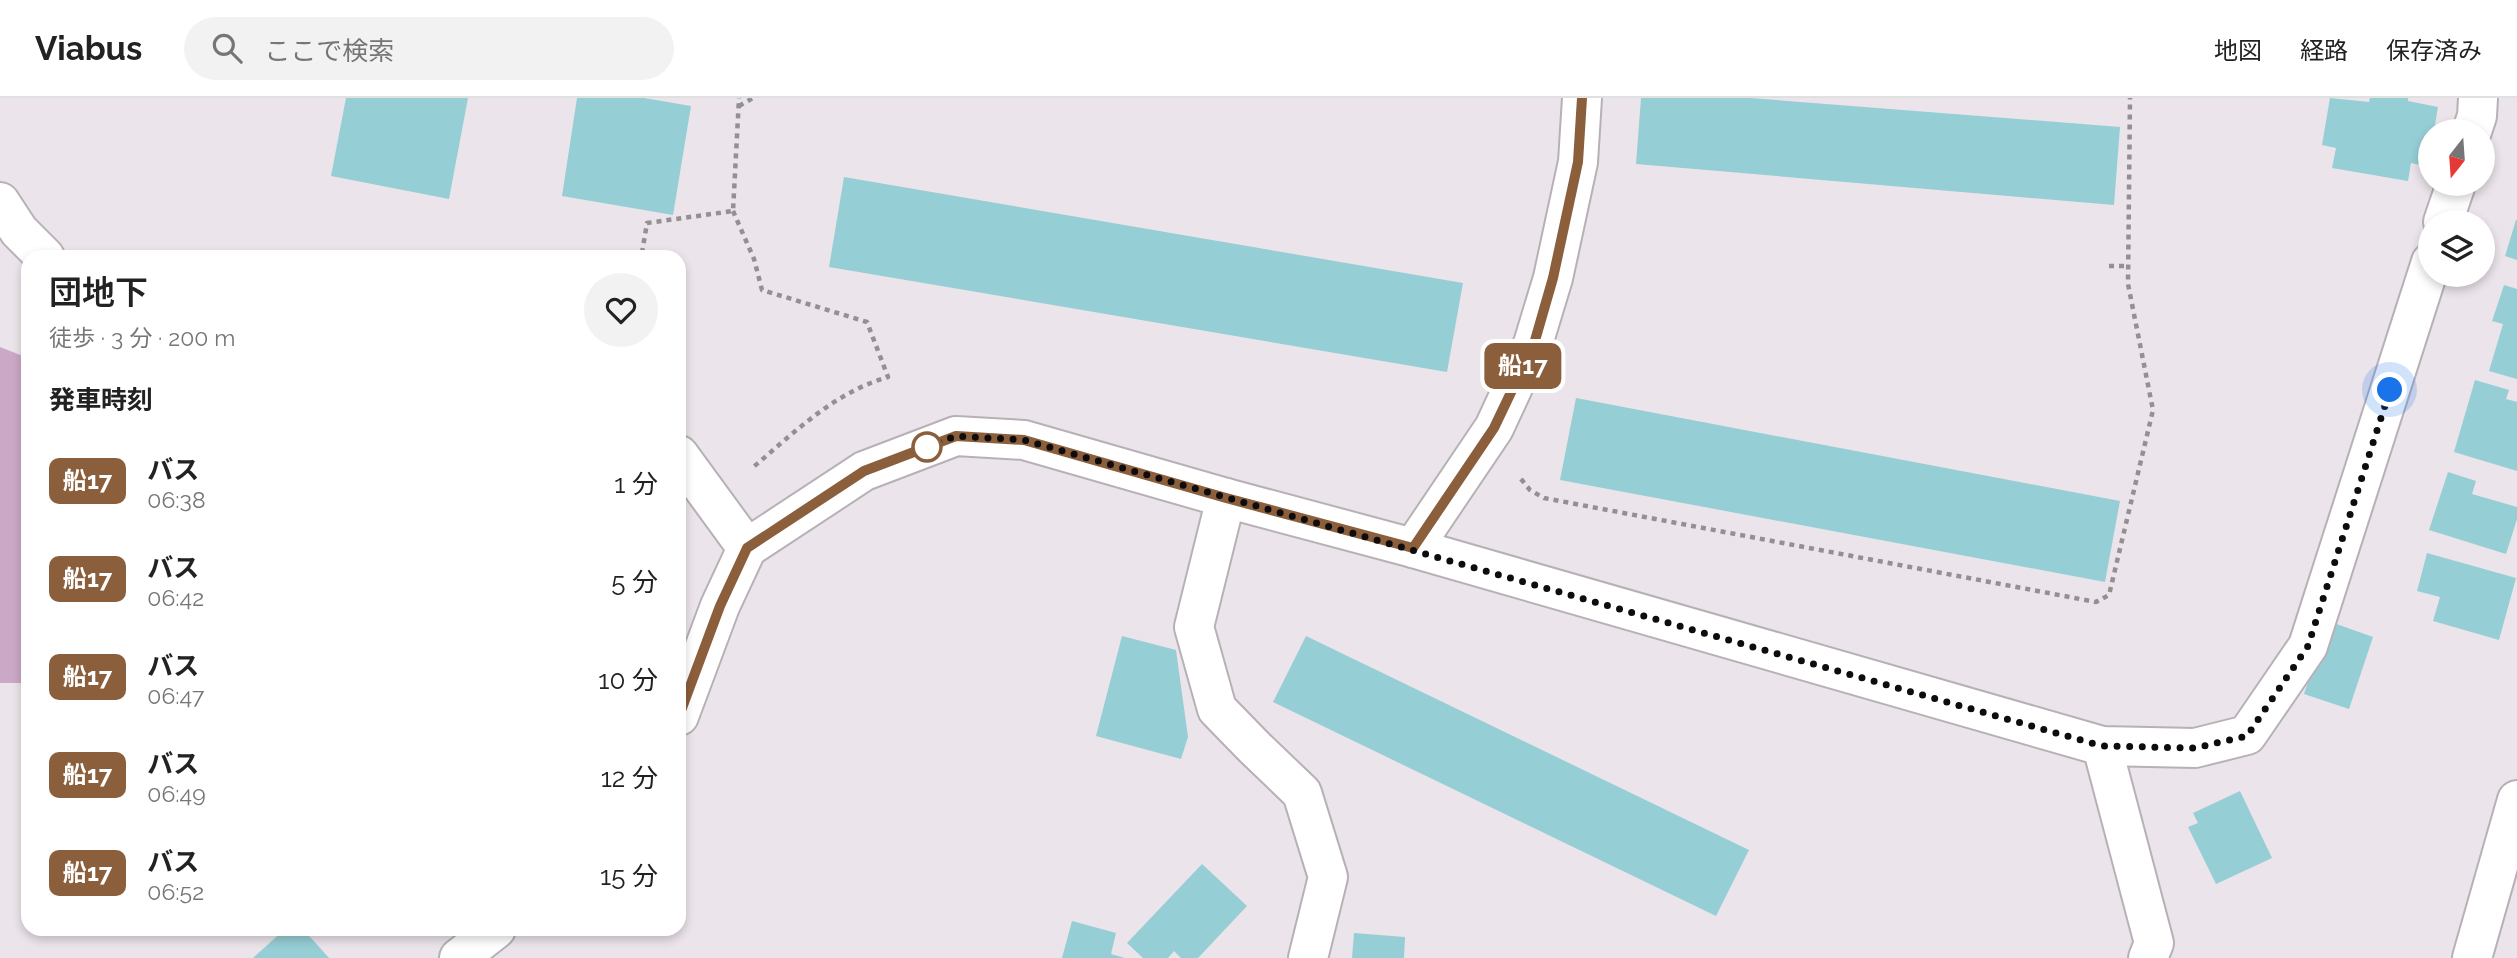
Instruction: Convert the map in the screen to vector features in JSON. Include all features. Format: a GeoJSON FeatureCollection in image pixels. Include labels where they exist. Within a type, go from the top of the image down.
{"type":"FeatureCollection","features":[{"type":"Feature","properties":{"kind":"street"},"geometry":{"type":"LineString","coordinates":[[1413,548],[1494,428],[1534,344],[1553,278],[1578,162],[1582,98]]}},
{"type":"Feature","properties":{"kind":"street"},"geometry":{"type":"LineString","coordinates":[[2476,119],[2478,98]]}},
{"type":"Feature","properties":{"kind":"street"},"geometry":{"type":"LineString","coordinates":[[6,218],[39,250]]}},
{"type":"Feature","properties":{"kind":"street"},"geometry":{"type":"LineString","coordinates":[[686,697],[720,606],[747,548],[864,471],[956,436],[1024,440],[1413,548],[2102,746],[2195,748],[2247,736],[2308,646],[2423,287]]}},
{"type":"Feature","properties":{"kind":"street"},"geometry":{"type":"LineString","coordinates":[[686,465],[747,548]]}},
{"type":"Feature","properties":{"kind":"street"},"geometry":{"type":"LineString","coordinates":[[1226,498],[1194,627],[1217,709],[1302,793],[1328,877],[1308,958]]}},
{"type":"Feature","properties":{"kind":"street"},"geometry":{"type":"LineString","coordinates":[[2102,746],[2154,943],[2148,958]]}},
{"type":"Feature","properties":{"kind":"street"},"geometry":{"type":"LineString","coordinates":[[2472,958],[2517,800]]}},
{"type":"Feature","properties":{"kind":"street"},"geometry":{"type":"LineString","coordinates":[[459,958],[487,936]]}},
{"type":"Feature","properties":{"kind":"path"},"geometry":{"type":"LineString","coordinates":[[739,98],[733,211],[754,259],[762,290],[867,322],[888,377],[866,383],[827,406],[751,470]]}},
{"type":"Feature","properties":{"kind":"path"},"geometry":{"type":"LineString","coordinates":[[739,106],[754,98]]}},
{"type":"Feature","properties":{"kind":"path"},"geometry":{"type":"LineString","coordinates":[[1514,470],[1530,490],[1544,498],[2096,602],[2109,595],[2153,410],[2128,284],[2130,98]]}},
{"type":"Feature","properties":{"kind":"path"},"geometry":{"type":"LineString","coordinates":[[642,250],[647,223],[733,211]]}},
{"type":"Feature","properties":{"kind":"path"},"geometry":{"type":"LineString","coordinates":[[2109,266],[2128,266]]}},
{"type":"Feature","properties":{"kind":"shaded area"},"geometry":{"type":"Polygon","coordinates":[[[0,347],[21,355],[21,683],[0,683],[0,347]]]}},
{"type":"Feature","properties":{"kind":"building"},"geometry":{"type":"Polygon","coordinates":[[[346,98],[468,98],[449,199],[331,176],[346,98]]]}},
{"type":"Feature","properties":{"kind":"building"},"geometry":{"type":"Polygon","coordinates":[[[577,98],[644,98],[691,106],[673,215],[562,196],[577,98]]]}},
{"type":"Feature","properties":{"kind":"building"},"geometry":{"type":"Polygon","coordinates":[[[1641,98],[1750,98],[2120,127],[2114,205],[1636,164],[1641,98]]]}},
{"type":"Feature","properties":{"kind":"building"},"geometry":{"type":"Polygon","coordinates":[[[2330,98],[2369,102],[2370,98],[2408,98],[2408,101],[2438,107],[2436,119],[2418,119],[2418,165],[2411,163],[2408,181],[2332,168],[2336,148],[2322,145],[2330,98]]]}},
{"type":"Feature","properties":{"kind":"building"},"geometry":{"type":"Polygon","coordinates":[[[844,177],[1463,283],[1447,372],[829,267],[844,177]]]}},
{"type":"Feature","properties":{"kind":"building"},"geometry":{"type":"Polygon","coordinates":[[[2517,220],[2517,260],[2505,256],[2517,220]]]}},
{"type":"Feature","properties":{"kind":"building"},"geometry":{"type":"Polygon","coordinates":[[[2504,285],[2517,289],[2517,379],[2489,371],[2503,324],[2492,321],[2504,285]]]}},
{"type":"Feature","properties":{"kind":"building"},"geometry":{"type":"Polygon","coordinates":[[[2475,380],[2509,390],[2506,399],[2517,402],[2517,471],[2454,452],[2475,380]]]}},
{"type":"Feature","properties":{"kind":"building"},"geometry":{"type":"Polygon","coordinates":[[[1576,398],[2120,501],[2105,582],[1560,480],[1576,398]]]}},
{"type":"Feature","properties":{"kind":"building"},"geometry":{"type":"Polygon","coordinates":[[[2448,472],[2476,481],[2472,494],[2517,507],[2517,519],[2506,554],[2429,530],[2448,472]]]}},
{"type":"Feature","properties":{"kind":"building"},"geometry":{"type":"Polygon","coordinates":[[[2427,553],[2516,578],[2499,640],[2433,621],[2440,597],[2417,591],[2427,553]]]}},
{"type":"Feature","properties":{"kind":"building"},"geometry":{"type":"Polygon","coordinates":[[[2328,621],[2373,637],[2349,709],[2304,694],[2328,621]]]}},
{"type":"Feature","properties":{"kind":"building"},"geometry":{"type":"Polygon","coordinates":[[[1122,636],[1176,650],[1188,737],[1181,759],[1096,736],[1122,636]]]}},
{"type":"Feature","properties":{"kind":"building"},"geometry":{"type":"Polygon","coordinates":[[[1306,636],[1749,850],[1716,916],[1273,702],[1306,636]]]}},
{"type":"Feature","properties":{"kind":"building"},"geometry":{"type":"Polygon","coordinates":[[[2240,791],[2272,858],[2216,884],[2188,827],[2198,823],[2193,813],[2240,791]]]}},
{"type":"Feature","properties":{"kind":"building"},"geometry":{"type":"Polygon","coordinates":[[[1202,864],[1247,906],[1198,958],[1181,958],[1174,951],[1168,958],[1143,958],[1127,943],[1202,864]]]}},
{"type":"Feature","properties":{"kind":"building"},"geometry":{"type":"Polygon","coordinates":[[[1072,921],[1116,933],[1111,954],[1125,958],[1062,958],[1072,921]]]}},
{"type":"Feature","properties":{"kind":"building"},"geometry":{"type":"Polygon","coordinates":[[[1354,933],[1405,937],[1404,958],[1352,958],[1354,933]]]}},
{"type":"Feature","properties":{"kind":"building"},"geometry":{"type":"Polygon","coordinates":[[[277,936],[309,936],[329,958],[253,958],[277,936]]]}},
{"type":"Feature","properties":{"kind":"bus line","name":"船17"},"geometry":{"type":"LineString","coordinates":[[686,697],[720,606],[747,548],[864,471],[956,436],[1024,440],[1413,548],[1494,428],[1534,344],[1553,278],[1578,162],[1582,98]]}},
{"type":"Feature","properties":{"kind":"route"},"geometry":{"type":"LineString","coordinates":[[927,447],[956,436],[1024,440],[2102,746],[2195,748],[2247,736],[2308,646],[2390,390]]}}]}
